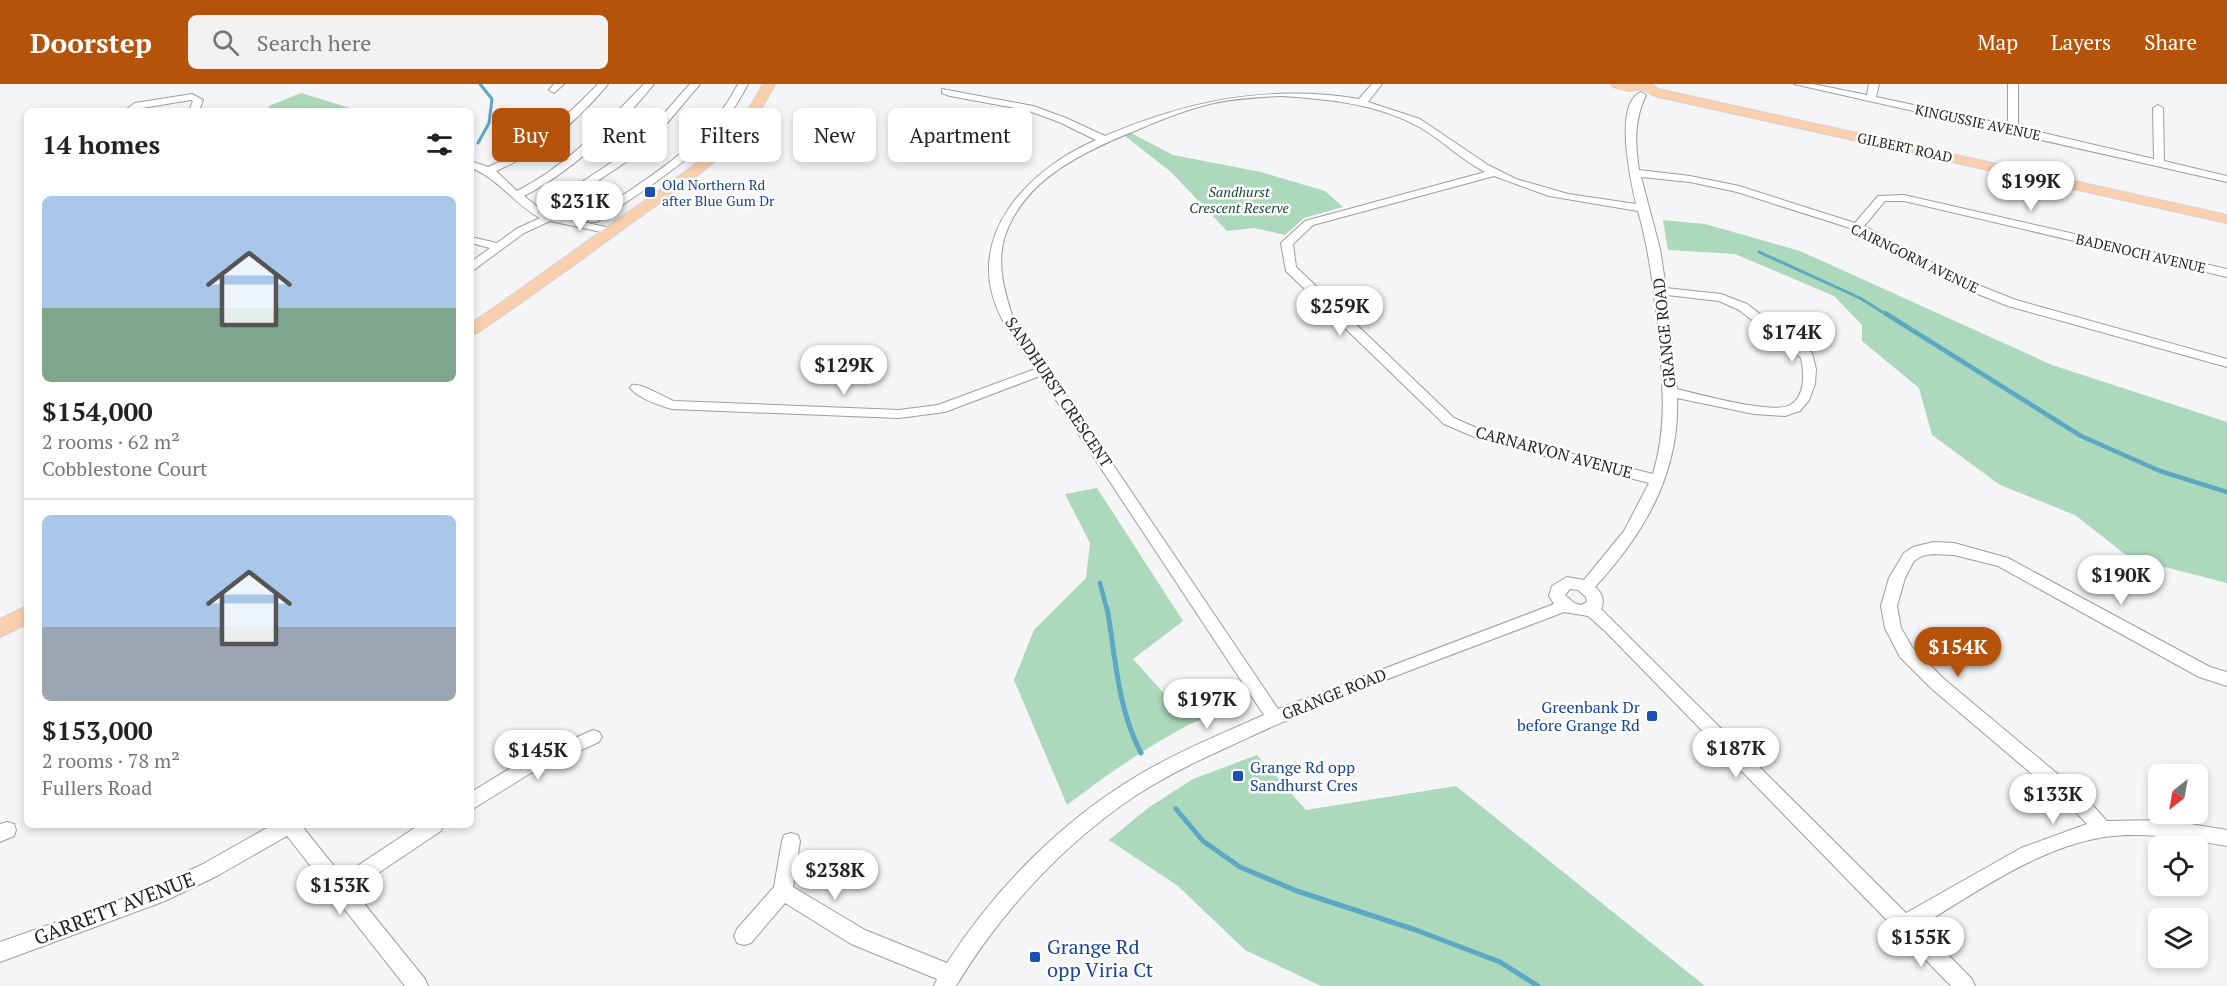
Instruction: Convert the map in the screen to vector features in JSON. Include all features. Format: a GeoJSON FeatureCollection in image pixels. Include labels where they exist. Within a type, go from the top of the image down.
{"type":"FeatureCollection","features":[{"type":"Feature","properties":{"kind":"main road"},"geometry":{"type":"LineString","coordinates":[[474,328],[546,280],[725,147],[752,118],[769,84]]}},
{"type":"Feature","properties":{"kind":"main road","name":"GILBERT ROAD"},"geometry":{"type":"LineString","coordinates":[[1623,85],[1631,91],[2227,219]]}},
{"type":"Feature","properties":{"kind":"main road"},"geometry":{"type":"LineString","coordinates":[[0,629],[24,616]]}},
{"type":"Feature","properties":{"kind":"street"},"geometry":{"type":"LineString","coordinates":[[488,171],[514,161],[553,135],[603,84]]}},
{"type":"Feature","properties":{"kind":"street"},"geometry":{"type":"LineString","coordinates":[[516,196],[547,180],[566,162],[588,147],[649,84]]}},
{"type":"Feature","properties":{"kind":"street"},"geometry":{"type":"LineString","coordinates":[[474,266],[520,231],[549,216],[585,184],[625,158],[664,120],[695,84]]}},
{"type":"Feature","properties":{"kind":"street"},"geometry":{"type":"LineString","coordinates":[[593,220],[701,142],[738,96],[743,84]]}},
{"type":"Feature","properties":{"kind":"street"},"geometry":{"type":"LineString","coordinates":[[1363,101],[1377,84]]}},
{"type":"Feature","properties":{"kind":"street","name":"KINGUSSIE AVENUE"},"geometry":{"type":"LineString","coordinates":[[1800,84],[2013,129],[2227,179]]}},
{"type":"Feature","properties":{"kind":"street"},"geometry":{"type":"LineString","coordinates":[[1871,99],[1874,84]]}},
{"type":"Feature","properties":{"kind":"street"},"geometry":{"type":"LineString","coordinates":[[2013,84],[2013,129]]}},
{"type":"Feature","properties":{"kind":"street"},"geometry":{"type":"LineString","coordinates":[[945,90],[955,95],[1020,105],[1067,121],[1104,140]]}},
{"type":"Feature","properties":{"kind":"street","name":"SANDHURST CRESCENT"},"geometry":{"type":"LineString","coordinates":[[1275,718],[1016,331],[999,298],[994,266],[996,246],[1010,213],[1034,184],[1062,161],[1104,140],[1172,111],[1224,95],[1288,91],[1321,93],[1363,101],[1417,121],[1494,173],[1552,194],[1597,203],[1644,208]]}},
{"type":"Feature","properties":{"kind":"street","name":"GRANGE ROAD"},"geometry":{"type":"LineString","coordinates":[[1586,587],[1632,534],[1659,481],[1670,430],[1671,392],[1660,291],[1654,250],[1630,139],[1634,107],[1647,93]]}},
{"type":"Feature","properties":{"kind":"street"},"geometry":{"type":"LineString","coordinates":[[134,108],[139,105],[192,97],[198,100],[195,108]]}},
{"type":"Feature","properties":{"kind":"street"},"geometry":{"type":"LineString","coordinates":[[2158,108],[2159,162]]}},
{"type":"Feature","properties":{"kind":"street"},"geometry":{"type":"LineString","coordinates":[[474,165],[488,171],[516,196],[549,216],[611,231]]}},
{"type":"Feature","properties":{"kind":"street","name":"CARNARVON AVENUE"},"geometry":{"type":"LineString","coordinates":[[1494,173],[1309,223],[1287,243],[1290,268],[1449,422],[1484,436],[1659,481]]}},
{"type":"Feature","properties":{"kind":"street","name":"CAIRNGORM AVENUE"},"geometry":{"type":"LineString","coordinates":[[1636,173],[1724,185],[1857,227],[1959,282],[2012,303],[2227,363]]}},
{"type":"Feature","properties":{"kind":"street","name":"BADENOCH AVENUE"},"geometry":{"type":"LineString","coordinates":[[1857,227],[1882,198],[1904,198],[2227,273]]}},
{"type":"Feature","properties":{"kind":"street"},"geometry":{"type":"LineString","coordinates":[[549,216],[593,220],[603,223],[611,231]]}},
{"type":"Feature","properties":{"kind":"street"},"geometry":{"type":"LineString","coordinates":[[474,241],[500,247]]}},
{"type":"Feature","properties":{"kind":"street"},"geometry":{"type":"LineString","coordinates":[[1660,291],[1721,298],[1743,307],[1807,356],[1811,374],[1804,396],[1795,408],[1776,413],[1671,392]]}},
{"type":"Feature","properties":{"kind":"street"},"geometry":{"type":"LineString","coordinates":[[637,388],[649,396],[672,405],[899,414],[940,409],[1044,370]]}},
{"type":"Feature","properties":{"kind":"street"},"geometry":{"type":"LineString","coordinates":[[2103,829],[2078,802],[1938,684],[1906,652],[1893,627],[1889,606],[1896,578],[1910,557],[1918,551],[1933,548],[1954,549],[2003,562],[2205,672],[2227,679]]}},
{"type":"Feature","properties":{"kind":"street"},"geometry":{"type":"LineString","coordinates":[[1573,583],[1586,587],[1596,598],[1595,605],[1590,609],[1579,611],[1564,606],[1557,596],[1561,586],[1573,583]]}},
{"type":"Feature","properties":{"kind":"street","name":"GRANGE ROAD"},"geometry":{"type":"LineString","coordinates":[[947,980],[1005,901],[1068,838],[1117,799],[1173,765],[1275,718],[1458,644],[1564,606]]}},
{"type":"Feature","properties":{"kind":"street"},"geometry":{"type":"LineString","coordinates":[[1590,609],[1612,628],[1965,986]]}},
{"type":"Feature","properties":{"kind":"street"},"geometry":{"type":"LineString","coordinates":[[474,800],[525,768],[593,737]]}},
{"type":"Feature","properties":{"kind":"street"},"geometry":{"type":"LineString","coordinates":[[1904,924],[2034,851],[2103,829],[2144,827],[2193,831],[2227,838]]}},
{"type":"Feature","properties":{"kind":"street","name":"GARRETT AVENUE"},"geometry":{"type":"LineString","coordinates":[[0,952],[158,895],[210,870],[284,828]]}},
{"type":"Feature","properties":{"kind":"street"},"geometry":{"type":"LineString","coordinates":[[292,828],[418,986]]}},
{"type":"Feature","properties":{"kind":"street"},"geometry":{"type":"LineString","coordinates":[[341,887],[430,828]]}},
{"type":"Feature","properties":{"kind":"street"},"geometry":{"type":"LineString","coordinates":[[744,936],[783,891],[791,841]]}},
{"type":"Feature","properties":{"kind":"street"},"geometry":{"type":"LineString","coordinates":[[783,891],[858,937],[947,980]]}},
{"type":"Feature","properties":{"kind":"green space"},"geometry":{"type":"Polygon","coordinates":[[[301,93],[350,108],[268,108],[301,93]]]}},
{"type":"Feature","properties":{"kind":"green space","name":"Sandhurst Crescent Reserve"},"geometry":{"type":"Polygon","coordinates":[[[1131,133],[1173,155],[1261,172],[1325,191],[1343,207],[1304,218],[1285,235],[1254,228],[1227,231],[1171,172],[1125,136],[1131,133]]]}},
{"type":"Feature","properties":{"kind":"green space"},"geometry":{"type":"Polygon","coordinates":[[[1663,220],[1705,224],[1800,251],[2052,365],[2227,422],[2227,583],[2130,558],[2075,515],[2000,485],[1932,435],[1919,388],[1862,341],[1862,325],[1834,296],[1735,254],[1668,250],[1663,220]]]}},
{"type":"Feature","properties":{"kind":"green space"},"geometry":{"type":"Polygon","coordinates":[[[1097,488],[1183,621],[1133,659],[1169,699],[1231,688],[1239,699],[1221,713],[1186,726],[1155,744],[1110,773],[1067,805],[1014,680],[1034,630],[1086,578],[1090,543],[1065,494],[1097,488]]]}},
{"type":"Feature","properties":{"kind":"green space"},"geometry":{"type":"Polygon","coordinates":[[[1257,755],[1306,810],[1456,786],[1705,986],[1321,986],[1245,950],[1178,886],[1109,840],[1148,808],[1193,779],[1257,755]]]}},
{"type":"Feature","properties":{"kind":"waterway"},"geometry":{"type":"LineString","coordinates":[[478,143],[489,123],[492,99],[480,84]]}},
{"type":"Feature","properties":{"kind":"waterway"},"geometry":{"type":"LineString","coordinates":[[1759,252],[1860,298],[1887,315]]}},
{"type":"Feature","properties":{"kind":"waterway"},"geometry":{"type":"LineString","coordinates":[[1885,313],[2081,436],[2160,471],[2227,492]]}},
{"type":"Feature","properties":{"kind":"waterway"},"geometry":{"type":"LineString","coordinates":[[1100,583],[1107,610]]}},
{"type":"Feature","properties":{"kind":"waterway"},"geometry":{"type":"LineString","coordinates":[[1107,608],[1122,700],[1141,753]]}},
{"type":"Feature","properties":{"kind":"waterway"},"geometry":{"type":"LineString","coordinates":[[1176,809],[1203,841],[1240,867],[1297,891],[1416,930],[1500,962],[1538,986]]}},
{"type":"Feature","properties":{"kind":"place","name":"Old Northern Rd after Blue Gum Dr"},"geometry":{"type":"Point","coordinates":[650,192]}},
{"type":"Feature","properties":{"kind":"place","name":"Greenbank Dr before Grange Rd"},"geometry":{"type":"Point","coordinates":[1652,716]}},
{"type":"Feature","properties":{"kind":"place","name":"Grange Rd opp Sandhurst Cres"},"geometry":{"type":"Point","coordinates":[1238,776]}},
{"type":"Feature","properties":{"kind":"place","name":"Grange Rd opp Viria Ct"},"geometry":{"type":"Point","coordinates":[1035,957]}}]}
